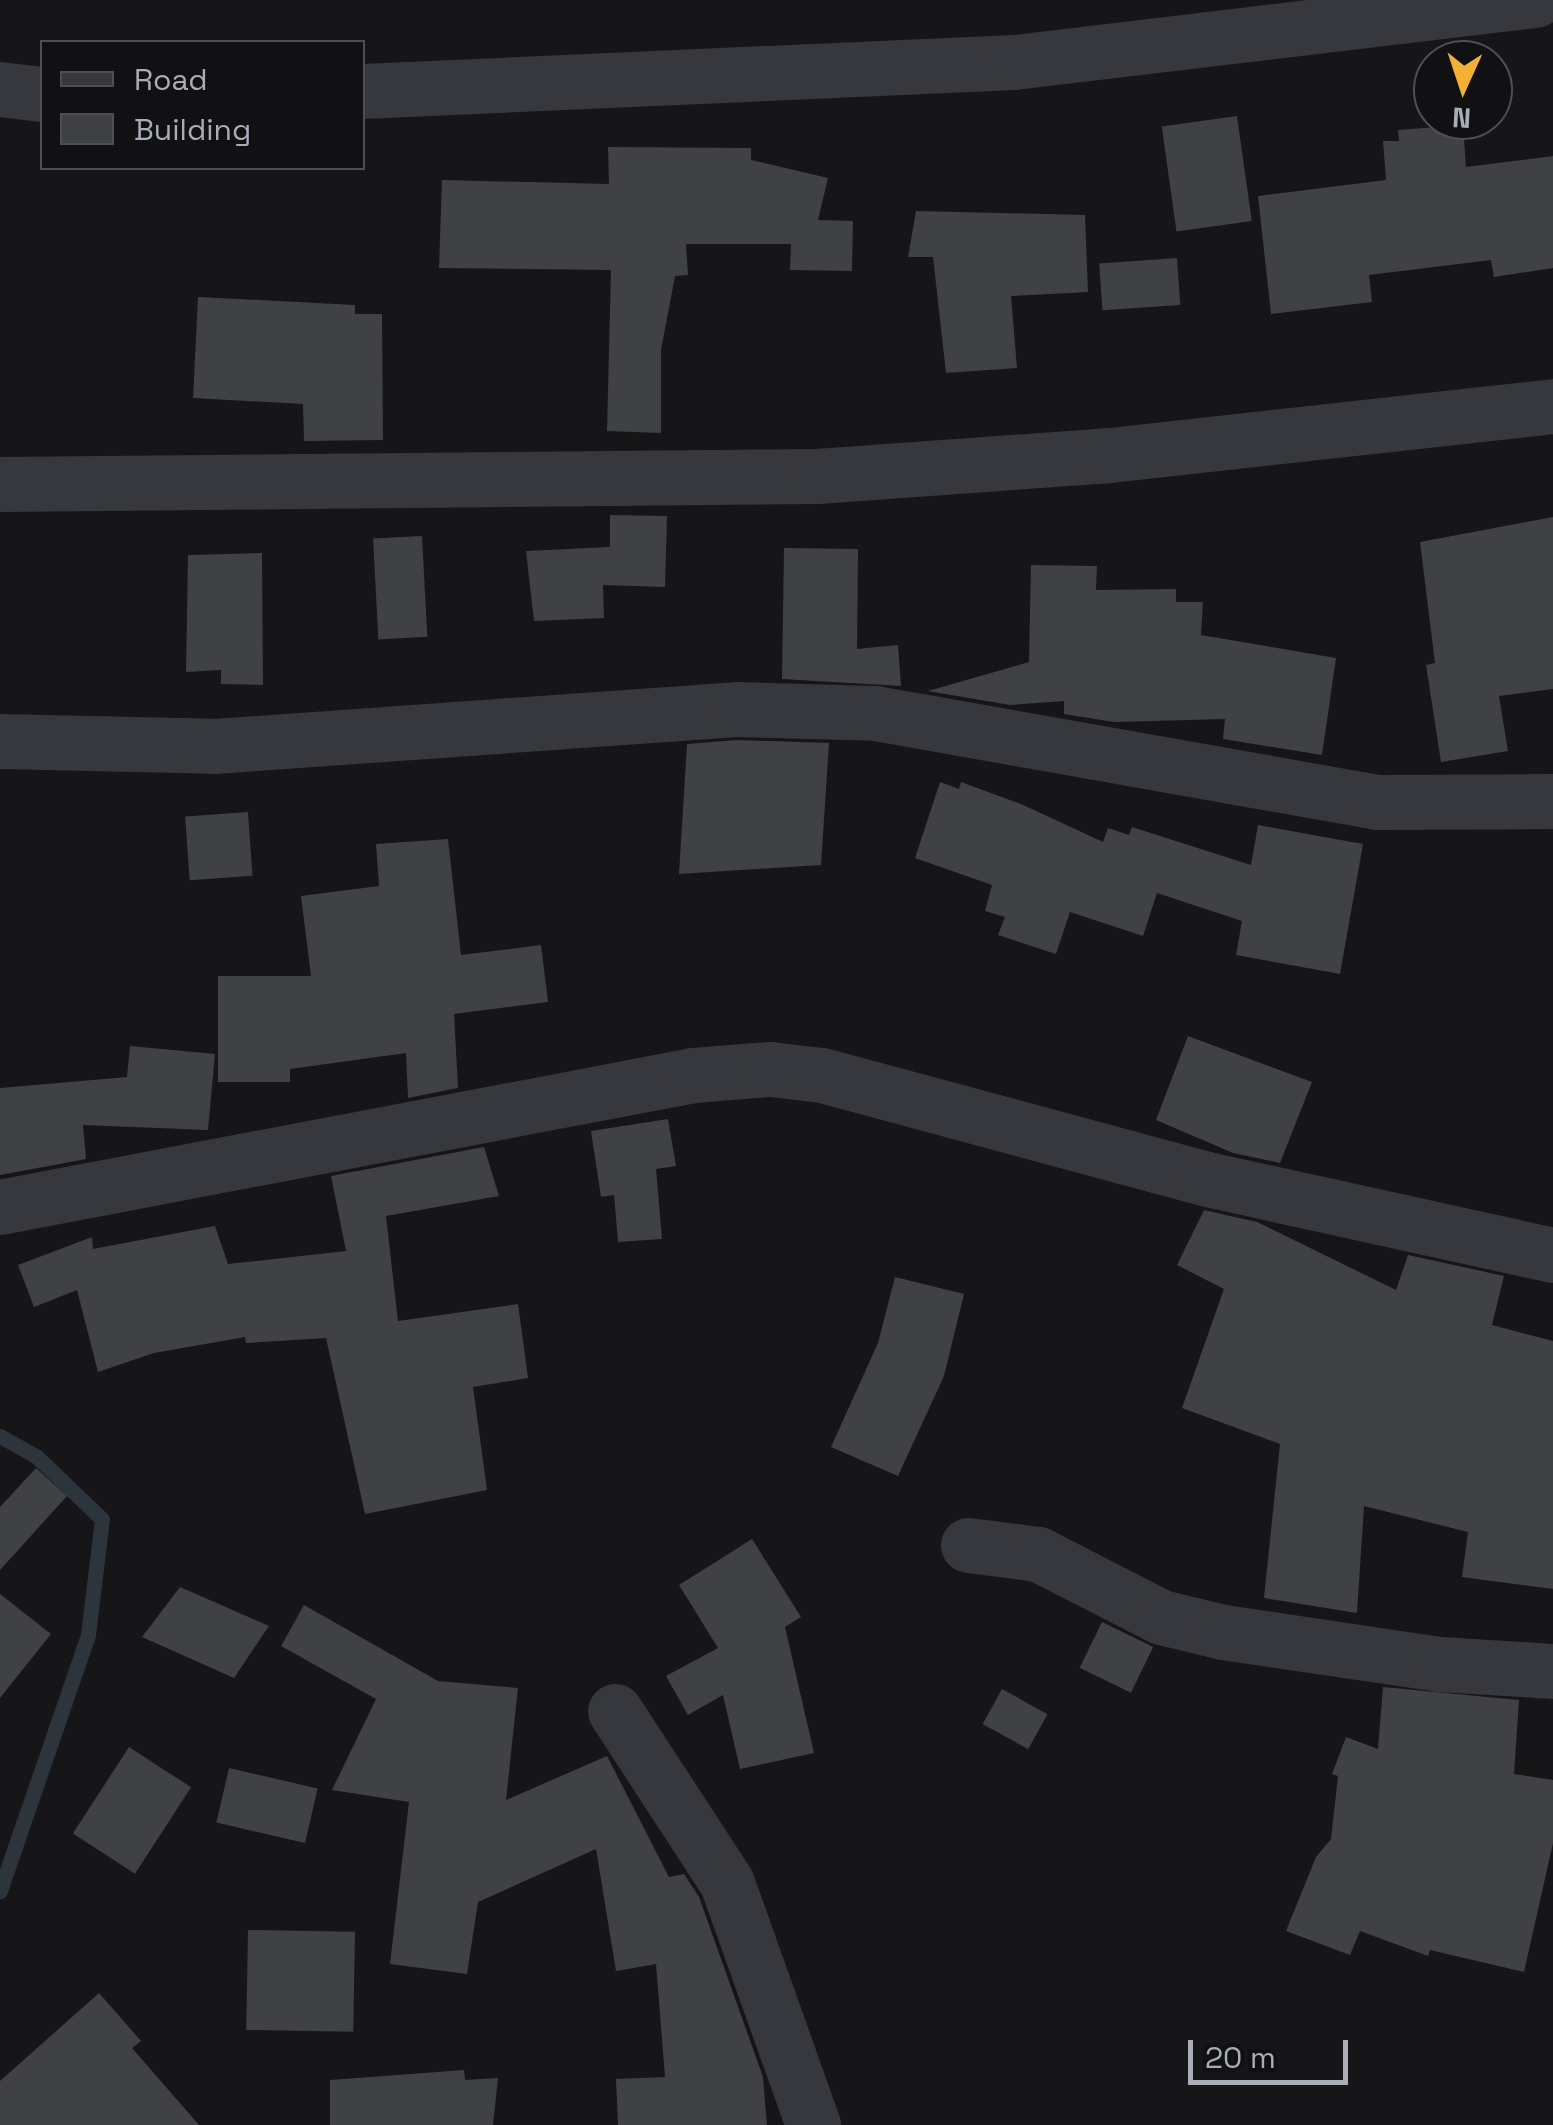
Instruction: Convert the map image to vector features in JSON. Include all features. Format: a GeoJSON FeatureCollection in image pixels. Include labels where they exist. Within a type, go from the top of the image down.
{"type":"FeatureCollection","features":[{"type":"Feature","properties":{"kind":"street"},"geometry":{"type":"LineString","coordinates":[[365,91],[1014,62],[1535,0]]}},
{"type":"Feature","properties":{"kind":"street"},"geometry":{"type":"LineString","coordinates":[[0,90],[40,94]]}},
{"type":"Feature","properties":{"kind":"street"},"geometry":{"type":"LineString","coordinates":[[0,484],[818,476],[1110,455],[1553,406]]}},
{"type":"Feature","properties":{"kind":"street"},"geometry":{"type":"LineString","coordinates":[[0,741],[214,746],[736,709],[875,712],[1377,802],[1553,801]]}},
{"type":"Feature","properties":{"kind":"street"},"geometry":{"type":"LineString","coordinates":[[0,1207],[693,1075],[770,1070],[822,1075],[1189,1174],[1553,1255]]}},
{"type":"Feature","properties":{"kind":"street"},"geometry":{"type":"LineString","coordinates":[[968,1544],[1038,1554],[1160,1618],[1223,1632],[1440,1664],[1553,1671]]}},
{"type":"Feature","properties":{"kind":"street"},"geometry":{"type":"LineString","coordinates":[[615,1711],[727,1883],[813,2125]]}},
{"type":"Feature","properties":{"kind":"building"},"geometry":{"type":"Polygon","coordinates":[[[1237,116],[1252,221],[1176,232],[1162,127],[1237,116]]]}},
{"type":"Feature","properties":{"kind":"building"},"geometry":{"type":"Polygon","coordinates":[[[1413,129],[1413,140],[1464,140],[1466,167],[1553,156],[1553,268],[1494,277],[1491,260],[1369,275],[1372,302],[1271,314],[1258,196],[1386,180],[1383,141],[1399,141],[1398,130],[1413,129]]]}},
{"type":"Feature","properties":{"kind":"building"},"geometry":{"type":"Polygon","coordinates":[[[608,147],[751,148],[751,160],[828,178],[818,220],[853,221],[852,271],[790,270],[791,244],[686,244],[688,275],[675,276],[661,350],[661,433],[607,431],[611,270],[439,268],[442,180],[609,184],[608,147]]]}},
{"type":"Feature","properties":{"kind":"building"},"geometry":{"type":"Polygon","coordinates":[[[916,211],[1085,215],[1088,292],[1011,296],[1017,368],[946,373],[933,257],[908,257],[916,211]]]}},
{"type":"Feature","properties":{"kind":"building"},"geometry":{"type":"Polygon","coordinates":[[[1177,258],[1180,305],[1102,310],[1099,263],[1177,258]]]}},
{"type":"Feature","properties":{"kind":"building"},"geometry":{"type":"Polygon","coordinates":[[[198,297],[355,305],[355,314],[382,314],[383,440],[304,441],[303,404],[193,398],[198,297]]]}},
{"type":"Feature","properties":{"kind":"building"},"geometry":{"type":"Polygon","coordinates":[[[610,515],[667,516],[665,587],[603,585],[604,618],[534,621],[526,551],[610,547],[610,515]]]}},
{"type":"Feature","properties":{"kind":"building"},"geometry":{"type":"Polygon","coordinates":[[[1553,517],[1553,689],[1499,696],[1508,751],[1441,762],[1426,665],[1435,663],[1420,542],[1553,517]]]}},
{"type":"Feature","properties":{"kind":"building"},"geometry":{"type":"Polygon","coordinates":[[[422,536],[427,637],[378,639],[373,539],[422,536]]]}},
{"type":"Feature","properties":{"kind":"building"},"geometry":{"type":"Polygon","coordinates":[[[784,548],[858,549],[857,649],[898,645],[901,686],[782,679],[784,548]]]}},
{"type":"Feature","properties":{"kind":"building"},"geometry":{"type":"Polygon","coordinates":[[[262,553],[263,685],[221,684],[221,670],[186,672],[188,555],[262,553]]]}},
{"type":"Feature","properties":{"kind":"building"},"geometry":{"type":"Polygon","coordinates":[[[1031,565],[1097,566],[1096,590],[1176,589],[1176,602],[1203,602],[1201,635],[1336,658],[1322,755],[1223,739],[1225,719],[1114,722],[1064,714],[1064,701],[1010,705],[928,691],[1029,662],[1031,565]]]}},
{"type":"Feature","properties":{"kind":"building"},"geometry":{"type":"Polygon","coordinates":[[[737,740],[829,743],[821,865],[679,874],[687,744],[737,740]]]}},
{"type":"Feature","properties":{"kind":"building"},"geometry":{"type":"Polygon","coordinates":[[[940,782],[959,789],[961,782],[1021,804],[1103,842],[1108,828],[1129,835],[1132,827],[1251,865],[1258,825],[1363,844],[1340,974],[1236,955],[1242,921],[1157,893],[1143,936],[1070,912],[1056,954],[998,935],[1005,917],[985,911],[992,885],[915,858],[940,782]]]}},
{"type":"Feature","properties":{"kind":"building"},"geometry":{"type":"Polygon","coordinates":[[[248,812],[252,876],[190,880],[185,816],[248,812]]]}},
{"type":"Feature","properties":{"kind":"building"},"geometry":{"type":"Polygon","coordinates":[[[448,839],[461,955],[541,945],[548,1002],[454,1014],[458,1088],[408,1098],[406,1053],[290,1069],[290,1082],[218,1082],[218,976],[311,976],[301,896],[379,886],[376,844],[448,839]]]}},
{"type":"Feature","properties":{"kind":"building"},"geometry":{"type":"Polygon","coordinates":[[[1188,1036],[1312,1082],[1280,1163],[1233,1153],[1156,1120],[1188,1036]]]}},
{"type":"Feature","properties":{"kind":"building"},"geometry":{"type":"Polygon","coordinates":[[[130,1046],[215,1054],[208,1130],[83,1125],[86,1159],[0,1175],[0,1088],[127,1077],[130,1046]]]}},
{"type":"Feature","properties":{"kind":"building"},"geometry":{"type":"Polygon","coordinates":[[[668,1119],[676,1166],[656,1169],[662,1239],[618,1242],[614,1195],[601,1197],[591,1131],[668,1119]]]}},
{"type":"Feature","properties":{"kind":"building"},"geometry":{"type":"Polygon","coordinates":[[[484,1147],[499,1196],[386,1216],[398,1321],[518,1304],[528,1378],[473,1387],[487,1490],[365,1514],[326,1338],[246,1343],[245,1337],[154,1353],[98,1372],[77,1290],[34,1307],[18,1265],[92,1237],[93,1249],[215,1226],[228,1264],[346,1251],[331,1176],[484,1147]]]}},
{"type":"Feature","properties":{"kind":"building"},"geometry":{"type":"Polygon","coordinates":[[[1204,1210],[1257,1222],[1396,1290],[1408,1255],[1504,1276],[1492,1325],[1553,1341],[1553,1589],[1462,1577],[1468,1532],[1364,1506],[1357,1613],[1264,1598],[1280,1444],[1182,1408],[1224,1289],[1177,1265],[1204,1210]]]}},
{"type":"Feature","properties":{"kind":"building"},"geometry":{"type":"Polygon","coordinates":[[[895,1277],[964,1294],[944,1376],[898,1476],[831,1447],[878,1343],[895,1277]]]}},
{"type":"Feature","properties":{"kind":"building"},"geometry":{"type":"Polygon","coordinates":[[[36,1468],[67,1496],[0,1570],[0,1507],[36,1468]]]}},
{"type":"Feature","properties":{"kind":"building"},"geometry":{"type":"Polygon","coordinates":[[[752,1539],[801,1617],[785,1627],[814,1753],[740,1769],[723,1695],[688,1715],[666,1676],[718,1648],[679,1585],[752,1539]]]}},
{"type":"Feature","properties":{"kind":"building"},"geometry":{"type":"Polygon","coordinates":[[[180,1587],[269,1626],[234,1678],[142,1637],[180,1587]]]}},
{"type":"Feature","properties":{"kind":"building"},"geometry":{"type":"Polygon","coordinates":[[[0,1594],[51,1634],[0,1698],[0,1594]]]}},
{"type":"Feature","properties":{"kind":"building"},"geometry":{"type":"Polygon","coordinates":[[[304,1605],[438,1681],[518,1688],[506,1800],[607,1756],[669,1877],[684,1874],[699,1897],[763,2077],[767,2125],[618,2125],[616,2079],[665,2077],[656,1964],[616,1971],[596,1849],[478,1902],[467,1974],[390,1964],[409,1802],[332,1790],[376,1699],[281,1646],[304,1605]]]}},
{"type":"Feature","properties":{"kind":"building"},"geometry":{"type":"Polygon","coordinates":[[[1102,1622],[1153,1647],[1131,1693],[1080,1668],[1102,1622]]]}},
{"type":"Feature","properties":{"kind":"building"},"geometry":{"type":"Polygon","coordinates":[[[1383,1687],[1519,1700],[1514,1774],[1553,1780],[1553,1843],[1524,1972],[1430,1950],[1428,1956],[1360,1931],[1350,1955],[1286,1931],[1316,1857],[1331,1839],[1338,1776],[1332,1774],[1346,1737],[1378,1749],[1383,1687]]]}},
{"type":"Feature","properties":{"kind":"building"},"geometry":{"type":"Polygon","coordinates":[[[1002,1689],[1047,1714],[1028,1749],[983,1724],[1002,1689]]]}},
{"type":"Feature","properties":{"kind":"building"},"geometry":{"type":"Polygon","coordinates":[[[129,1747],[191,1787],[135,1874],[73,1833],[129,1747]]]}},
{"type":"Feature","properties":{"kind":"building"},"geometry":{"type":"Polygon","coordinates":[[[229,1768],[318,1788],[305,1843],[216,1823],[229,1768]]]}},
{"type":"Feature","properties":{"kind":"building"},"geometry":{"type":"Polygon","coordinates":[[[248,1930],[355,1932],[353,2032],[246,2030],[248,1930]]]}},
{"type":"Feature","properties":{"kind":"building"},"geometry":{"type":"Polygon","coordinates":[[[99,1993],[141,2041],[132,2048],[199,2125],[0,2125],[0,2081],[99,1993]]]}},
{"type":"Feature","properties":{"kind":"building"},"geometry":{"type":"Polygon","coordinates":[[[464,2070],[465,2080],[498,2078],[493,2125],[330,2125],[330,2080],[464,2070]]]}},
{"type":"Feature","properties":{"kind":"waterway"},"geometry":{"type":"LineString","coordinates":[[0,1436],[36,1456],[102,1519],[88,1635],[0,1891]]}}]}
